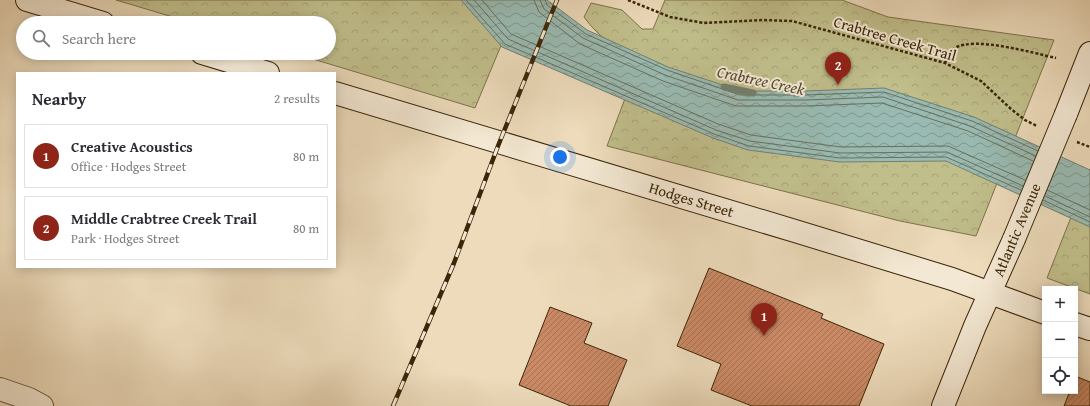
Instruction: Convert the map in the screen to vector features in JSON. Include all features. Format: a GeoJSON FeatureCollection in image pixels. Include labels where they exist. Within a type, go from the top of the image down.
{"type":"FeatureCollection","features":[{"type":"Feature","properties":{"kind":"street"},"geometry":{"type":"LineString","coordinates":[[27,0],[80,16]]}},
{"type":"Feature","properties":{"kind":"street","name":"Atlantic Avenue"},"geometry":{"type":"LineString","coordinates":[[943,406],[1014,239],[1090,53]]}},
{"type":"Feature","properties":{"kind":"street"},"geometry":{"type":"LineString","coordinates":[[225,60],[265,72]]}},
{"type":"Feature","properties":{"kind":"street","name":"Hodges Street"},"geometry":{"type":"LineString","coordinates":[[336,93],[795,231],[990,293],[1042,312]]}},
{"type":"Feature","properties":{"kind":"street"},"geometry":{"type":"LineString","coordinates":[[1078,325],[1090,329]]}},
{"type":"Feature","properties":{"kind":"street"},"geometry":{"type":"LineString","coordinates":[[0,389],[29,399],[42,406]]}},
{"type":"Feature","properties":{"kind":"path","name":"Crabtree Creek Trail"},"geometry":{"type":"LineString","coordinates":[[628,0],[670,17],[704,23],[763,20],[792,21],[945,63],[981,81],[1025,120],[1043,128]]}},
{"type":"Feature","properties":{"kind":"path"},"geometry":{"type":"LineString","coordinates":[[945,63],[950,52],[956,47],[971,44],[986,44],[1056,58]]}},
{"type":"Feature","properties":{"kind":"path"},"geometry":{"type":"LineString","coordinates":[[1070,139],[1090,147]]}},
{"type":"Feature","properties":{"kind":"green space"},"geometry":{"type":"Polygon","coordinates":[[[116,0],[520,0],[475,108],[316,60],[336,60],[336,16],[170,16],[116,0]]]}},
{"type":"Feature","properties":{"kind":"green space"},"geometry":{"type":"Polygon","coordinates":[[[665,0],[842,0],[888,17],[1054,40],[976,236],[900,221],[607,146],[640,59],[602,37],[584,17],[591,3],[622,10],[642,29],[653,29],[665,0]]]}},
{"type":"Feature","properties":{"kind":"green space"},"geometry":{"type":"Polygon","coordinates":[[[1090,169],[1090,294],[1078,290],[1078,286],[1068,286],[1047,278],[1090,169]]]}},
{"type":"Feature","properties":{"kind":"water"},"geometry":{"type":"Polygon","coordinates":[[[461,0],[547,0],[587,30],[668,67],[741,91],[806,91],[884,88],[974,117],[1090,170],[1090,227],[946,161],[840,162],[748,150],[713,138],[502,47],[461,0]]]}},
{"type":"Feature","properties":{"kind":"building"},"geometry":{"type":"Polygon","coordinates":[[[709,268],[823,314],[821,318],[884,344],[859,406],[752,406],[711,390],[721,364],[677,346],[709,268]]]}},
{"type":"Feature","properties":{"kind":"building"},"geometry":{"type":"Polygon","coordinates":[[[550,307],[592,323],[584,343],[627,360],[608,406],[571,406],[519,385],[550,307]]]}},
{"type":"Feature","properties":{"kind":"building"},"geometry":{"type":"Polygon","coordinates":[[[1078,377],[1090,382],[1090,406],[1064,406],[1069,394],[1078,394],[1078,377]]]}},
{"type":"Feature","properties":{"kind":"waterway","name":"Crabtree Creek"},"geometry":{"type":"LineString","coordinates":[[724,87],[753,93]]}},
{"type":"Feature","properties":{"kind":"railway"},"geometry":{"type":"LineString","coordinates":[[393,406],[454,263],[498,146],[557,0]]}},
{"type":"Feature","properties":{"kind":"place","name":"Middle Crabtree Creek Trail"},"geometry":{"type":"Point","coordinates":[838,85]}},
{"type":"Feature","properties":{"kind":"place","name":"Creative Acoustics"},"geometry":{"type":"Point","coordinates":[764,336]}}]}
